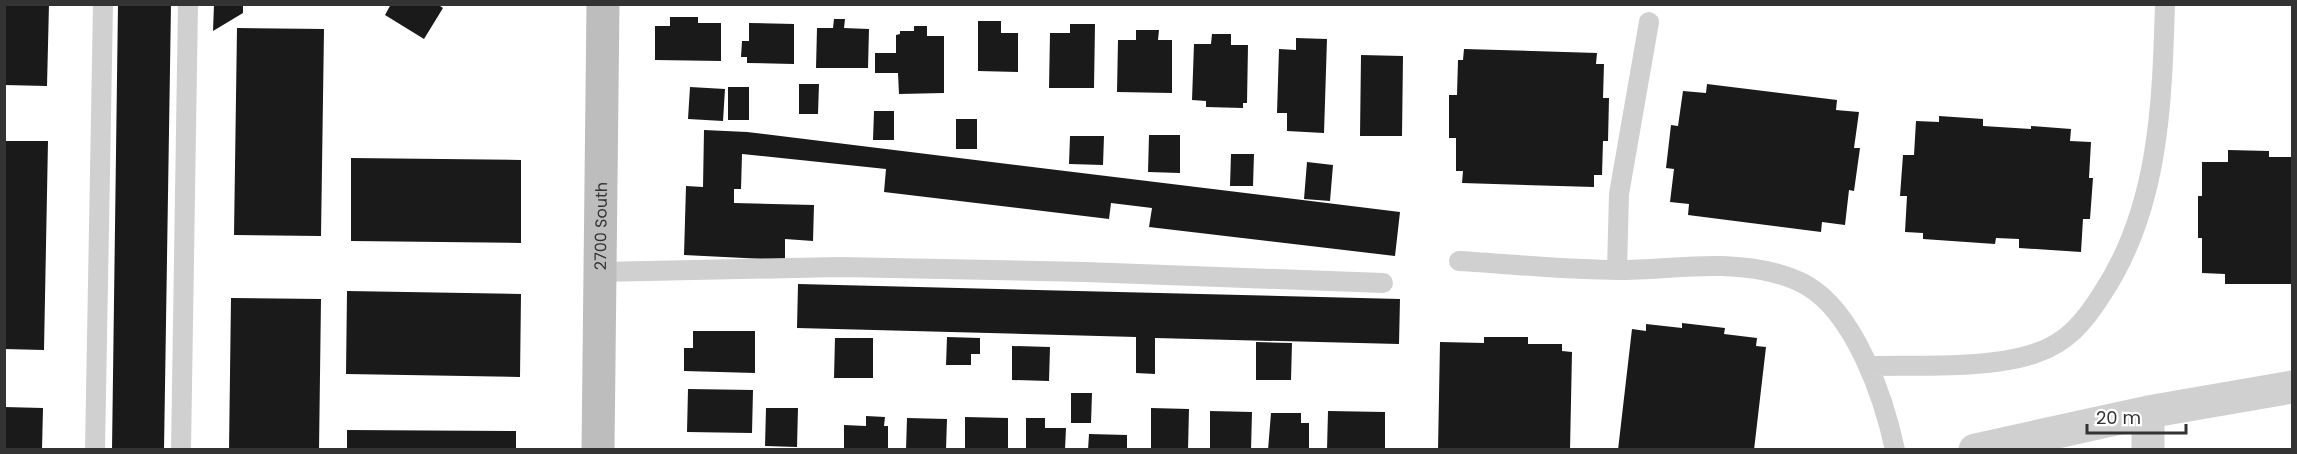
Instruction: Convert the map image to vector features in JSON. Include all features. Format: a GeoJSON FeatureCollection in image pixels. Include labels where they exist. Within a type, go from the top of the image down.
{"type":"FeatureCollection","features":[{"type":"Feature","properties":{"kind":"street","name":"2700 South"},"geometry":{"type":"LineString","coordinates":[[598,450],[603,4]]}},
{"type":"Feature","properties":{"kind":"street"},"geometry":{"type":"LineString","coordinates":[[1975,450],[2148,412],[2292,387]]}},
{"type":"Feature","properties":{"kind":"street"},"geometry":{"type":"LineString","coordinates":[[2148,412],[2148,450]]}},
{"type":"Feature","properties":{"kind":"lane"},"geometry":{"type":"LineString","coordinates":[[95,450],[103,4]]}},
{"type":"Feature","properties":{"kind":"lane"},"geometry":{"type":"LineString","coordinates":[[181,450],[188,4]]}},
{"type":"Feature","properties":{"kind":"lane"},"geometry":{"type":"LineString","coordinates":[[1868,366],[2010,360],[2036,353],[2058,343],[2078,328],[2118,271],[2136,231],[2147,191],[2162,92],[2165,4]]}},
{"type":"Feature","properties":{"kind":"lane"},"geometry":{"type":"LineString","coordinates":[[1617,270],[1619,194],[1649,22]]}},
{"type":"Feature","properties":{"kind":"lane"},"geometry":{"type":"LineString","coordinates":[[1459,261],[1617,270],[1722,266],[1777,275],[1805,285],[1824,297],[1839,314],[1868,366],[1895,450]]}},
{"type":"Feature","properties":{"kind":"lane"},"geometry":{"type":"LineString","coordinates":[[600,272],[864,267],[1086,272],[1383,283]]}},
{"type":"Feature","properties":{"kind":"building"},"geometry":{"type":"Polygon","coordinates":[[[4,4],[49,4],[47,86],[4,85],[4,4]]]}},
{"type":"Feature","properties":{"kind":"building"},"geometry":{"type":"Polygon","coordinates":[[[118,4],[171,4],[164,450],[112,450],[118,4]]]}},
{"type":"Feature","properties":{"kind":"building"},"geometry":{"type":"Polygon","coordinates":[[[214,4],[243,4],[243,13],[213,31],[214,4]]]}},
{"type":"Feature","properties":{"kind":"building"},"geometry":{"type":"Polygon","coordinates":[[[391,4],[437,4],[443,8],[424,39],[385,15],[391,4]]]}},
{"type":"Feature","properties":{"kind":"building"},"geometry":{"type":"Polygon","coordinates":[[[670,17],[698,17],[698,23],[721,23],[721,61],[655,60],[655,26],[670,26],[670,17]]]}},
{"type":"Feature","properties":{"kind":"building"},"geometry":{"type":"Polygon","coordinates":[[[834,19],[845,19],[844,28],[869,29],[868,68],[816,68],[817,28],[833,28],[834,19]]]}},
{"type":"Feature","properties":{"kind":"building"},"geometry":{"type":"Polygon","coordinates":[[[978,21],[1001,21],[1001,33],[1018,33],[1018,72],[978,71],[978,21]]]}},
{"type":"Feature","properties":{"kind":"building"},"geometry":{"type":"Polygon","coordinates":[[[749,23],[794,24],[794,64],[747,63],[747,57],[741,57],[742,41],[749,41],[749,23]]]}},
{"type":"Feature","properties":{"kind":"building"},"geometry":{"type":"Polygon","coordinates":[[[1070,24],[1095,24],[1094,88],[1049,88],[1050,33],[1070,33],[1070,24]]]}},
{"type":"Feature","properties":{"kind":"building"},"geometry":{"type":"Polygon","coordinates":[[[914,26],[927,26],[927,36],[944,36],[944,93],[899,94],[898,73],[875,73],[875,53],[896,53],[896,35],[900,34],[900,31],[914,31],[914,26]]]}},
{"type":"Feature","properties":{"kind":"building"},"geometry":{"type":"Polygon","coordinates":[[[237,28],[324,29],[321,236],[234,235],[237,28]]]}},
{"type":"Feature","properties":{"kind":"building"},"geometry":{"type":"Polygon","coordinates":[[[1136,30],[1159,30],[1158,40],[1172,40],[1172,93],[1117,92],[1118,40],[1136,40],[1136,30]]]}},
{"type":"Feature","properties":{"kind":"building"},"geometry":{"type":"Polygon","coordinates":[[[1212,34],[1231,34],[1231,45],[1248,45],[1247,103],[1243,103],[1243,108],[1206,107],[1206,101],[1192,100],[1194,44],[1211,44],[1212,34]]]}},
{"type":"Feature","properties":{"kind":"building"},"geometry":{"type":"Polygon","coordinates":[[[1296,38],[1327,39],[1324,133],[1287,131],[1287,113],[1277,113],[1279,49],[1296,50],[1296,38]]]}},
{"type":"Feature","properties":{"kind":"building"},"geometry":{"type":"Polygon","coordinates":[[[1464,49],[1597,53],[1596,64],[1604,64],[1603,98],[1609,98],[1608,141],[1603,141],[1602,175],[1594,175],[1594,187],[1462,183],[1463,171],[1456,171],[1456,138],[1449,138],[1449,95],[1457,95],[1458,60],[1463,60],[1464,49]]]}},
{"type":"Feature","properties":{"kind":"building"},"geometry":{"type":"Polygon","coordinates":[[[1361,55],[1403,56],[1402,136],[1360,136],[1361,55]]]}},
{"type":"Feature","properties":{"kind":"building"},"geometry":{"type":"Polygon","coordinates":[[[799,84],[819,84],[818,114],[799,114],[799,84]]]}},
{"type":"Feature","properties":{"kind":"building"},"geometry":{"type":"Polygon","coordinates":[[[1707,84],[1837,100],[1836,110],[1859,112],[1854,148],[1860,148],[1854,191],[1849,190],[1845,225],[1822,222],[1821,232],[1688,215],[1689,204],[1670,202],[1674,169],[1666,168],[1671,125],[1678,126],[1683,91],[1706,93],[1707,84]]]}},
{"type":"Feature","properties":{"kind":"building"},"geometry":{"type":"Polygon","coordinates":[[[690,87],[725,89],[723,121],[688,119],[690,87]]]}},
{"type":"Feature","properties":{"kind":"building"},"geometry":{"type":"Polygon","coordinates":[[[728,87],[749,87],[749,120],[728,120],[728,87]]]}},
{"type":"Feature","properties":{"kind":"building"},"geometry":{"type":"Polygon","coordinates":[[[874,111],[894,111],[894,140],[873,140],[874,111]]]}},
{"type":"Feature","properties":{"kind":"building"},"geometry":{"type":"Polygon","coordinates":[[[1939,116],[1983,119],[1983,126],[2071,129],[2070,141],[2091,142],[2089,178],[2093,178],[2090,219],[2083,219],[2081,252],[2019,248],[2019,239],[1996,238],[1995,244],[1923,239],[1923,233],[1905,232],[1907,196],[1900,196],[1903,155],[1914,155],[1916,121],[1939,122],[1939,116]]]}},
{"type":"Feature","properties":{"kind":"building"},"geometry":{"type":"Polygon","coordinates":[[[956,119],[977,119],[977,149],[956,149],[956,119]]]}},
{"type":"Feature","properties":{"kind":"building"},"geometry":{"type":"Polygon","coordinates":[[[704,130],[747,132],[1400,212],[1395,256],[1149,227],[1152,208],[1111,203],[1109,219],[884,192],[886,169],[742,154],[741,189],[734,189],[734,203],[814,205],[813,241],[785,239],[785,260],[684,255],[686,186],[703,187],[704,130]]]}},
{"type":"Feature","properties":{"kind":"building"},"geometry":{"type":"Polygon","coordinates":[[[1149,135],[1180,135],[1180,173],[1148,172],[1149,135]]]}},
{"type":"Feature","properties":{"kind":"building"},"geometry":{"type":"Polygon","coordinates":[[[1070,136],[1104,136],[1103,165],[1069,164],[1070,136]]]}},
{"type":"Feature","properties":{"kind":"building"},"geometry":{"type":"Polygon","coordinates":[[[4,141],[48,141],[44,350],[4,349],[4,141]]]}},
{"type":"Feature","properties":{"kind":"building"},"geometry":{"type":"Polygon","coordinates":[[[2228,150],[2269,151],[2269,157],[2292,157],[2292,284],[2225,284],[2225,274],[2202,273],[2202,238],[2198,238],[2198,196],[2202,196],[2202,162],[2228,162],[2228,150]]]}},
{"type":"Feature","properties":{"kind":"building"},"geometry":{"type":"Polygon","coordinates":[[[1231,154],[1254,154],[1253,186],[1230,186],[1231,154]]]}},
{"type":"Feature","properties":{"kind":"building"},"geometry":{"type":"Polygon","coordinates":[[[351,158],[521,160],[521,243],[351,241],[351,158]]]}},
{"type":"Feature","properties":{"kind":"building"},"geometry":{"type":"Polygon","coordinates":[[[1307,162],[1333,165],[1330,201],[1304,199],[1307,162]]]}},
{"type":"Feature","properties":{"kind":"building"},"geometry":{"type":"Polygon","coordinates":[[[798,284],[1400,299],[1399,344],[1155,338],[1155,374],[1136,373],[1136,337],[797,328],[798,284]]]}},
{"type":"Feature","properties":{"kind":"building"},"geometry":{"type":"Polygon","coordinates":[[[347,291],[521,294],[520,377],[346,374],[347,291]]]}},
{"type":"Feature","properties":{"kind":"building"},"geometry":{"type":"Polygon","coordinates":[[[231,298],[321,299],[319,450],[229,450],[231,298]]]}},
{"type":"Feature","properties":{"kind":"building"},"geometry":{"type":"Polygon","coordinates":[[[1682,323],[1725,328],[1724,334],[1757,338],[1756,346],[1766,347],[1754,450],[1618,450],[1632,329],[1646,331],[1646,324],[1682,328],[1682,323]]]}},
{"type":"Feature","properties":{"kind":"building"},"geometry":{"type":"Polygon","coordinates":[[[693,331],[755,331],[755,373],[684,371],[684,348],[693,348],[693,331]]]}},
{"type":"Feature","properties":{"kind":"building"},"geometry":{"type":"Polygon","coordinates":[[[947,337],[980,338],[980,354],[971,354],[971,365],[946,365],[947,337]]]}},
{"type":"Feature","properties":{"kind":"building"},"geometry":{"type":"Polygon","coordinates":[[[1484,337],[1528,337],[1528,344],[1562,344],[1562,351],[1572,352],[1570,450],[1438,450],[1440,342],[1484,343],[1484,337]]]}},
{"type":"Feature","properties":{"kind":"building"},"geometry":{"type":"Polygon","coordinates":[[[835,338],[873,338],[873,378],[834,378],[835,338]]]}},
{"type":"Feature","properties":{"kind":"building"},"geometry":{"type":"Polygon","coordinates":[[[1256,342],[1292,343],[1291,380],[1256,380],[1256,342]]]}},
{"type":"Feature","properties":{"kind":"building"},"geometry":{"type":"Polygon","coordinates":[[[1012,346],[1050,347],[1049,381],[1012,380],[1012,346]]]}},
{"type":"Feature","properties":{"kind":"building"},"geometry":{"type":"Polygon","coordinates":[[[688,389],[753,390],[752,433],[687,432],[688,389]]]}},
{"type":"Feature","properties":{"kind":"building"},"geometry":{"type":"Polygon","coordinates":[[[1071,393],[1092,393],[1091,423],[1071,423],[1071,393]]]}},
{"type":"Feature","properties":{"kind":"building"},"geometry":{"type":"Polygon","coordinates":[[[4,407],[43,408],[42,450],[4,450],[4,407]]]}},
{"type":"Feature","properties":{"kind":"building"},"geometry":{"type":"Polygon","coordinates":[[[766,408],[798,408],[797,447],[765,446],[766,408]]]}},
{"type":"Feature","properties":{"kind":"building"},"geometry":{"type":"Polygon","coordinates":[[[1151,408],[1189,409],[1188,450],[1151,450],[1151,408]]]}},
{"type":"Feature","properties":{"kind":"building"},"geometry":{"type":"Polygon","coordinates":[[[1210,411],[1252,412],[1251,450],[1210,450],[1210,411]]]}},
{"type":"Feature","properties":{"kind":"building"},"geometry":{"type":"Polygon","coordinates":[[[1328,411],[1385,412],[1385,450],[1327,450],[1328,411]]]}},
{"type":"Feature","properties":{"kind":"building"},"geometry":{"type":"Polygon","coordinates":[[[1271,413],[1301,413],[1301,423],[1309,423],[1309,450],[1268,450],[1271,413]]]}},
{"type":"Feature","properties":{"kind":"building"},"geometry":{"type":"Polygon","coordinates":[[[866,416],[885,417],[884,426],[888,426],[888,450],[844,450],[844,425],[866,426],[866,416]]]}},
{"type":"Feature","properties":{"kind":"building"},"geometry":{"type":"Polygon","coordinates":[[[965,417],[1008,418],[1008,450],[965,450],[965,417]]]}},
{"type":"Feature","properties":{"kind":"building"},"geometry":{"type":"Polygon","coordinates":[[[907,418],[947,419],[946,450],[906,450],[907,418]]]}},
{"type":"Feature","properties":{"kind":"building"},"geometry":{"type":"Polygon","coordinates":[[[1026,418],[1045,418],[1045,428],[1066,428],[1065,450],[1026,450],[1026,418]]]}},
{"type":"Feature","properties":{"kind":"building"},"geometry":{"type":"Polygon","coordinates":[[[347,430],[516,431],[516,450],[347,450],[347,430]]]}},
{"type":"Feature","properties":{"kind":"building"},"geometry":{"type":"Polygon","coordinates":[[[1089,434],[1127,435],[1127,450],[1088,450],[1089,434]]]}}]}
